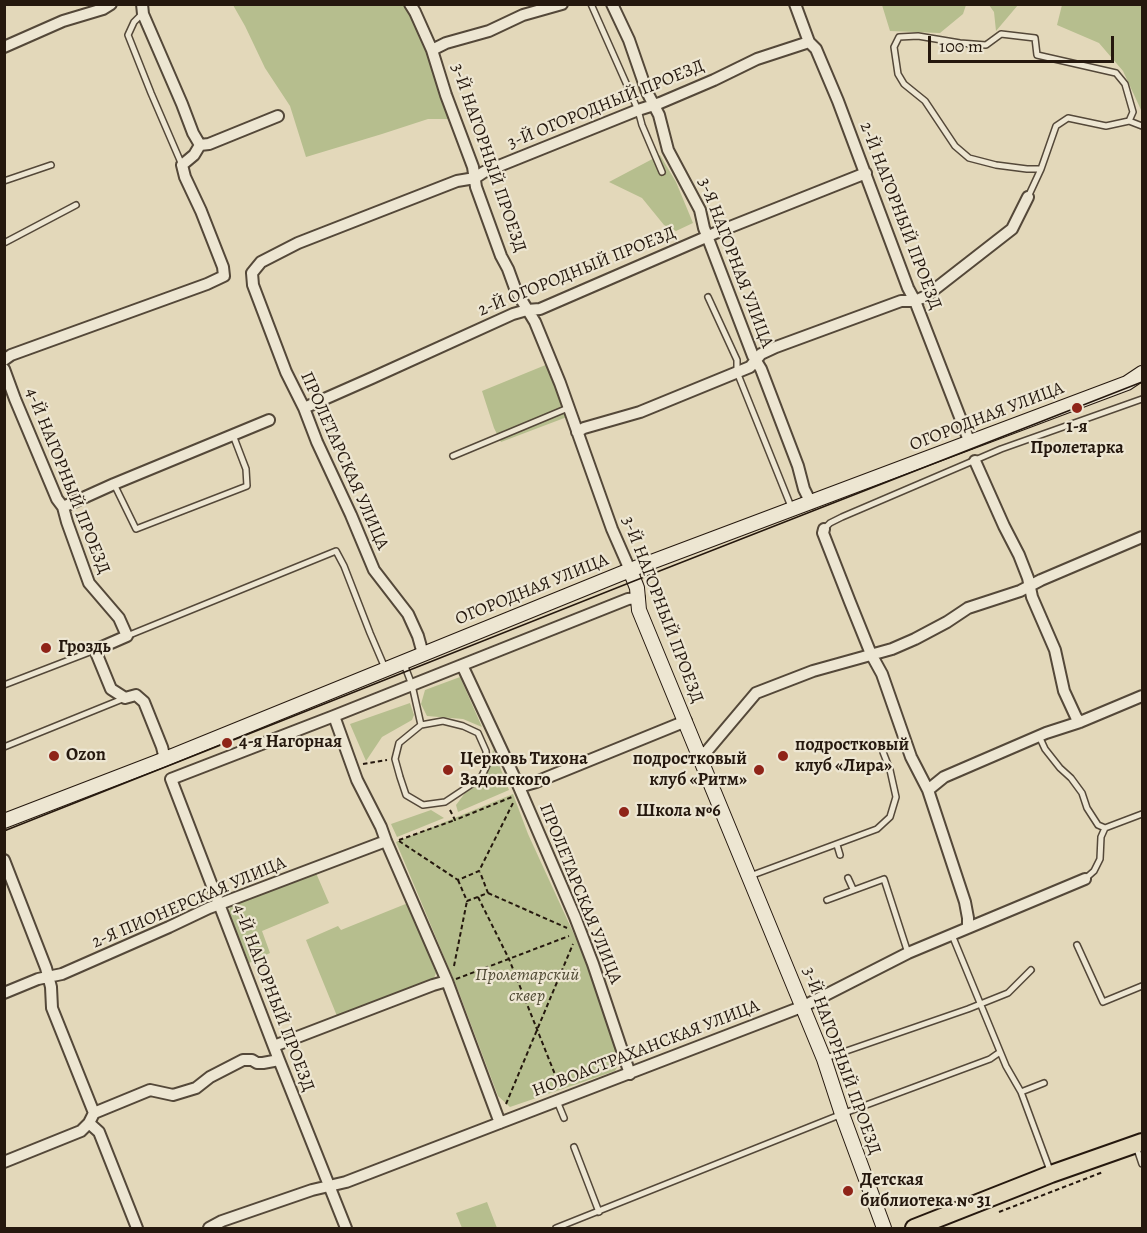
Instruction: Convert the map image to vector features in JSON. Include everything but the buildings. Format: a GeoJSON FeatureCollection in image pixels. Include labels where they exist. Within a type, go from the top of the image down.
{"type":"FeatureCollection","features":[{"type":"Feature","properties":{"kind":"main road"},"geometry":{"type":"LineString","coordinates":[[914,1228],[1051,1174],[1139,1143]]}},
{"type":"Feature","properties":{"kind":"street"},"geometry":{"type":"LineString","coordinates":[[4,47],[63,21],[103,9],[111,4]]}},
{"type":"Feature","properties":{"kind":"street","name":"3-Й НАГОРНЫЙ ПРОЕЗД"},"geometry":{"type":"LineString","coordinates":[[410,4],[432,50],[501,256],[516,291],[536,322],[612,529],[637,588],[639,610],[804,1006],[884,1228]]}},
{"type":"Feature","properties":{"kind":"street"},"geometry":{"type":"LineString","coordinates":[[432,50],[446,43],[489,31],[523,15],[561,4]]}},
{"type":"Feature","properties":{"kind":"street","name":"3-Я НАГОРНАЯ УЛИЦА"},"geometry":{"type":"LineString","coordinates":[[612,4],[629,40],[647,92],[659,115],[668,150],[700,210],[704,228],[753,356],[761,369],[811,503]]}},
{"type":"Feature","properties":{"kind":"street","name":"2-Й НАГОРНЫЙ ПРОЕЗД"},"geometry":{"type":"LineString","coordinates":[[795,4],[809,42],[816,50],[838,101],[908,288],[915,300],[970,442]]}},
{"type":"Feature","properties":{"kind":"street"},"geometry":{"type":"LineString","coordinates":[[143,9],[200,146]]}},
{"type":"Feature","properties":{"kind":"street","name":"3-Й ОГОРОДНЫЙ ПРОЕЗД"},"geometry":{"type":"LineString","coordinates":[[252,273],[261,262],[298,243],[457,181],[475,178],[484,172],[714,80],[757,59],[809,42]]}},
{"type":"Feature","properties":{"kind":"street"},"geometry":{"type":"LineString","coordinates":[[4,360],[11,355],[224,276],[224,267],[182,165],[194,155],[200,146],[278,116]]}},
{"type":"Feature","properties":{"kind":"street","name":"2-Й ОГОРОДНЫЙ ПРОЕЗД"},"geometry":{"type":"LineString","coordinates":[[303,408],[513,314],[540,309],[708,236],[866,173]]}},
{"type":"Feature","properties":{"kind":"street"},"geometry":{"type":"LineString","coordinates":[[577,432],[640,412],[750,367],[761,354],[776,347],[901,301],[926,296],[1012,229],[1028,197]]}},
{"type":"Feature","properties":{"kind":"street","name":"ПРОЛЕТАРСКАЯ УЛИЦА"},"geometry":{"type":"LineString","coordinates":[[252,273],[253,285],[286,372],[374,570],[408,614],[423,654]]}},
{"type":"Feature","properties":{"kind":"street","name":"4-Й НАГОРНЫЙ ПРОЕЗД"},"geometry":{"type":"LineString","coordinates":[[4,369],[57,499],[63,507],[89,583],[119,618],[127,636]]}},
{"type":"Feature","properties":{"kind":"street","name":"ОГОРОДНАЯ УЛИЦА"},"geometry":{"type":"LineString","coordinates":[[4,821],[165,759],[630,570],[1127,383],[1143,373]]}},
{"type":"Feature","properties":{"kind":"street"},"geometry":{"type":"LineString","coordinates":[[63,507],[269,420]]}},
{"type":"Feature","properties":{"kind":"street"},"geometry":{"type":"LineString","coordinates":[[975,461],[1019,555],[1032,597],[1055,651],[1064,691],[1080,722]]}},
{"type":"Feature","properties":{"kind":"street"},"geometry":{"type":"LineString","coordinates":[[824,529],[823,533],[871,654],[882,674],[911,757],[928,790],[965,902],[968,928]]}},
{"type":"Feature","properties":{"kind":"street"},"geometry":{"type":"LineString","coordinates":[[699,754],[707,751],[756,693],[813,671],[892,650],[947,622],[968,608],[1020,591],[1029,585],[1143,537]]}},
{"type":"Feature","properties":{"kind":"street"},"geometry":{"type":"LineString","coordinates":[[500,1123],[449,981],[381,827],[357,780],[334,716],[628,600],[639,598]]}},
{"type":"Feature","properties":{"kind":"street"},"geometry":{"type":"LineString","coordinates":[[127,636],[95,650],[111,689],[125,698],[136,696],[144,702],[165,759]]}},
{"type":"Feature","properties":{"kind":"street","name":"ПРОЛЕТАРСКАЯ УЛИЦА"},"geometry":{"type":"LineString","coordinates":[[462,665],[519,787],[575,917],[630,1074]]}},
{"type":"Feature","properties":{"kind":"street"},"geometry":{"type":"LineString","coordinates":[[928,790],[944,777],[1039,736],[1143,696]]}},
{"type":"Feature","properties":{"kind":"street","name":"4-Й НАГОРНЫЙ ПРОЕЗД"},"geometry":{"type":"LineString","coordinates":[[334,716],[171,779],[273,1046],[346,1228]]}},
{"type":"Feature","properties":{"kind":"street"},"geometry":{"type":"LineString","coordinates":[[519,787],[686,721]]}},
{"type":"Feature","properties":{"kind":"street","name":"2-Я ПИОНЕРСКАЯ УЛИЦА"},"geometry":{"type":"LineString","coordinates":[[4,993],[38,979],[62,974],[208,908],[386,842]]}},
{"type":"Feature","properties":{"kind":"street"},"geometry":{"type":"LineString","coordinates":[[4,860],[49,977],[52,1008],[92,1118],[137,1228]]}},
{"type":"Feature","properties":{"kind":"street","name":"НОВОАСТРАХАНСКАЯ УЛИЦА"},"geometry":{"type":"LineString","coordinates":[[209,1228],[222,1221],[312,1190],[346,1182],[500,1123],[560,1096],[630,1074],[804,1006],[908,953],[1085,879]]}},
{"type":"Feature","properties":{"kind":"street"},"geometry":{"type":"LineString","coordinates":[[273,1046],[449,981]]}},
{"type":"Feature","properties":{"kind":"street"},"geometry":{"type":"LineString","coordinates":[[4,1162],[81,1131],[92,1118],[150,1090],[173,1095],[196,1088],[210,1077],[243,1060],[263,1064],[279,1060]]}},
{"type":"Feature","properties":{"kind":"lane"},"geometry":{"type":"LineString","coordinates":[[591,4],[638,110],[662,172]]}},
{"type":"Feature","properties":{"kind":"lane"},"geometry":{"type":"LineString","coordinates":[[143,9],[128,34],[182,165]]}},
{"type":"Feature","properties":{"kind":"lane"},"geometry":{"type":"LineString","coordinates":[[1041,169],[996,165],[969,158],[955,146],[925,101],[904,84],[898,74],[894,47],[900,37],[918,36],[986,45],[1001,34],[1035,38],[1037,55],[1116,73],[1125,84],[1133,112],[1129,121]]}},
{"type":"Feature","properties":{"kind":"lane"},"geometry":{"type":"LineString","coordinates":[[1028,197],[1041,169],[1056,126],[1068,118],[1106,126],[1129,121],[1143,126]]}},
{"type":"Feature","properties":{"kind":"lane"},"geometry":{"type":"LineString","coordinates":[[4,181],[51,165]]}},
{"type":"Feature","properties":{"kind":"lane"},"geometry":{"type":"LineString","coordinates":[[4,243],[76,205]]}},
{"type":"Feature","properties":{"kind":"lane"},"geometry":{"type":"LineString","coordinates":[[708,297],[737,360],[737,372],[793,510]]}},
{"type":"Feature","properties":{"kind":"lane"},"geometry":{"type":"LineString","coordinates":[[824,529],[842,517],[1001,449],[1143,399]]}},
{"type":"Feature","properties":{"kind":"lane"},"geometry":{"type":"LineString","coordinates":[[453,456],[568,408]]}},
{"type":"Feature","properties":{"kind":"lane"},"geometry":{"type":"LineString","coordinates":[[114,484],[136,529],[247,486],[246,470],[233,434]]}},
{"type":"Feature","properties":{"kind":"lane"},"geometry":{"type":"LineString","coordinates":[[127,636],[336,551],[386,669]]}},
{"type":"Feature","properties":{"kind":"lane"},"geometry":{"type":"LineString","coordinates":[[4,685],[95,650]]}},
{"type":"Feature","properties":{"kind":"lane"},"geometry":{"type":"LineString","coordinates":[[403,662],[412,685],[422,725]]}},
{"type":"Feature","properties":{"kind":"lane"},"geometry":{"type":"LineString","coordinates":[[4,747],[125,698]]}},
{"type":"Feature","properties":{"kind":"lane"},"geometry":{"type":"LineString","coordinates":[[443,721],[463,726],[478,733],[486,751],[487,765],[481,778],[445,802],[423,805],[406,795],[395,759],[399,743],[422,725],[443,721]]}},
{"type":"Feature","properties":{"kind":"lane"},"geometry":{"type":"LineString","coordinates":[[1039,736],[1045,749],[1082,793],[1087,808],[1098,825],[1105,828],[1143,814]]}},
{"type":"Feature","properties":{"kind":"lane"},"geometry":{"type":"LineString","coordinates":[[749,876],[877,829],[890,817],[896,798],[890,770],[883,753]]}},
{"type":"Feature","properties":{"kind":"lane"},"geometry":{"type":"LineString","coordinates":[[1085,879],[1094,872],[1100,859],[1101,837],[1105,828]]}},
{"type":"Feature","properties":{"kind":"lane"},"geometry":{"type":"LineString","coordinates":[[837,844],[840,855]]}},
{"type":"Feature","properties":{"kind":"lane"},"geometry":{"type":"LineString","coordinates":[[848,878],[854,889]]}},
{"type":"Feature","properties":{"kind":"lane"},"geometry":{"type":"LineString","coordinates":[[827,900],[884,879],[908,953]]}},
{"type":"Feature","properties":{"kind":"lane"},"geometry":{"type":"LineString","coordinates":[[952,935],[1000,1053],[1021,1092],[1051,1174]]}},
{"type":"Feature","properties":{"kind":"lane"},"geometry":{"type":"LineString","coordinates":[[1077,945],[1103,1002],[1143,986]]}},
{"type":"Feature","properties":{"kind":"lane"},"geometry":{"type":"LineString","coordinates":[[824,1059],[1008,993],[1031,970]]}},
{"type":"Feature","properties":{"kind":"lane"},"geometry":{"type":"LineString","coordinates":[[556,1228],[842,1114],[990,1059],[1000,1053]]}},
{"type":"Feature","properties":{"kind":"lane"},"geometry":{"type":"LineString","coordinates":[[1021,1092],[1044,1083]]}},
{"type":"Feature","properties":{"kind":"lane"},"geometry":{"type":"LineString","coordinates":[[560,1096],[564,1118]]}},
{"type":"Feature","properties":{"kind":"lane"},"geometry":{"type":"LineString","coordinates":[[1139,1143],[1143,1164]]}},
{"type":"Feature","properties":{"kind":"lane"},"geometry":{"type":"LineString","coordinates":[[574,1147],[599,1212]]}},
{"type":"Feature","properties":{"kind":"path"},"geometry":{"type":"LineString","coordinates":[[357,765],[395,759]]}},
{"type":"Feature","properties":{"kind":"path"},"geometry":{"type":"LineString","coordinates":[[453,970],[467,901],[458,880],[398,840],[516,796],[479,871],[458,880]]}},
{"type":"Feature","properties":{"kind":"path"},"geometry":{"type":"LineString","coordinates":[[445,802],[455,820]]}},
{"type":"Feature","properties":{"kind":"path"},"geometry":{"type":"LineString","coordinates":[[479,871],[488,893],[568,928]]}},
{"type":"Feature","properties":{"kind":"path"},"geometry":{"type":"LineString","coordinates":[[467,901],[488,893]]}},
{"type":"Feature","properties":{"kind":"path"},"geometry":{"type":"LineString","coordinates":[[478,897],[509,959],[537,1029],[560,1096]]}},
{"type":"Feature","properties":{"kind":"path"},"geometry":{"type":"LineString","coordinates":[[449,981],[578,933]]}},
{"type":"Feature","properties":{"kind":"path"},"geometry":{"type":"LineString","coordinates":[[506,1103],[573,943]]}},
{"type":"Feature","properties":{"kind":"path"},"geometry":{"type":"LineString","coordinates":[[994,1213],[1108,1170]]}},
{"type":"Feature","properties":{"kind":"green space"},"geometry":{"type":"Polygon","coordinates":[[[882,4],[966,5],[963,14],[940,33],[890,31],[882,4]]]}},
{"type":"Feature","properties":{"kind":"green space"},"geometry":{"type":"Polygon","coordinates":[[[233,5],[405,5],[428,53],[449,119],[428,119],[306,157],[290,106],[265,68],[233,5]]]}},
{"type":"Feature","properties":{"kind":"green space"},"geometry":{"type":"Polygon","coordinates":[[[989,5],[1018,5],[996,31],[994,12],[989,5]]]}},
{"type":"Feature","properties":{"kind":"green space"},"geometry":{"type":"Polygon","coordinates":[[[1062,5],[1142,5],[1142,112],[1123,71],[1099,43],[1057,25],[1062,5]]]}},
{"type":"Feature","properties":{"kind":"green space"},"geometry":{"type":"Polygon","coordinates":[[[660,155],[676,182],[693,223],[676,231],[664,225],[642,198],[609,182],[660,155]]]}},
{"type":"Feature","properties":{"kind":"green space"},"geometry":{"type":"Polygon","coordinates":[[[548,364],[567,417],[501,442],[482,391],[548,364]]]}},
{"type":"Feature","properties":{"kind":"green space"},"geometry":{"type":"Polygon","coordinates":[[[460,677],[482,727],[463,719],[427,716],[421,704],[425,690],[460,677]]]}},
{"type":"Feature","properties":{"kind":"green space"},"geometry":{"type":"Polygon","coordinates":[[[410,703],[414,715],[412,720],[382,737],[366,761],[350,724],[410,703]]]}},
{"type":"Feature","properties":{"kind":"green space"},"geometry":{"type":"Polygon","coordinates":[[[493,749],[509,790],[458,812],[456,805],[465,793],[483,782],[493,749]]]}},
{"type":"Feature","properties":{"kind":"green space","name":"Пролетарский сквер"},"geometry":{"type":"Polygon","coordinates":[[[513,794],[528,834],[589,967],[620,1062],[615,1071],[510,1107],[498,1096],[458,990],[396,842],[513,794]]]}},
{"type":"Feature","properties":{"kind":"green space"},"geometry":{"type":"Polygon","coordinates":[[[431,810],[444,818],[397,837],[391,824],[431,810]]]}},
{"type":"Feature","properties":{"kind":"green space"},"geometry":{"type":"Polygon","coordinates":[[[316,873],[329,903],[262,931],[270,953],[249,963],[229,912],[231,904],[316,873]]]}},
{"type":"Feature","properties":{"kind":"green space"},"geometry":{"type":"Polygon","coordinates":[[[408,903],[436,973],[434,978],[337,1016],[306,940],[338,926],[341,930],[408,903]]]}},
{"type":"Feature","properties":{"kind":"green space"},"geometry":{"type":"Polygon","coordinates":[[[487,1202],[497,1228],[462,1228],[456,1213],[487,1202]]]}},
{"type":"Feature","properties":{"kind":"tram line"},"geometry":{"type":"LineString","coordinates":[[4,831],[1142,382]]}},
{"type":"Feature","properties":{"kind":"place","name":"1-я Пролетарка"},"geometry":{"type":"Point","coordinates":[1077,408]}},
{"type":"Feature","properties":{"kind":"place","name":"Гроздь"},"geometry":{"type":"Point","coordinates":[46,648]}},
{"type":"Feature","properties":{"kind":"place","name":"4-я Нагорная"},"geometry":{"type":"Point","coordinates":[227,743]}},
{"type":"Feature","properties":{"kind":"place","name":"Ozon"},"geometry":{"type":"Point","coordinates":[54,756]}},
{"type":"Feature","properties":{"kind":"place","name":"подростковый клуб «Лира»"},"geometry":{"type":"Point","coordinates":[783,756]}},
{"type":"Feature","properties":{"kind":"place","name":"Церковь Тихона Задонского"},"geometry":{"type":"Point","coordinates":[448,770]}},
{"type":"Feature","properties":{"kind":"place","name":"подростковый клуб «Ритм»"},"geometry":{"type":"Point","coordinates":[759,770]}},
{"type":"Feature","properties":{"kind":"place","name":"Школа №6"},"geometry":{"type":"Point","coordinates":[624,812]}},
{"type":"Feature","properties":{"kind":"place","name":"Детская библиотека № 31"},"geometry":{"type":"Point","coordinates":[848,1191]}}]}
